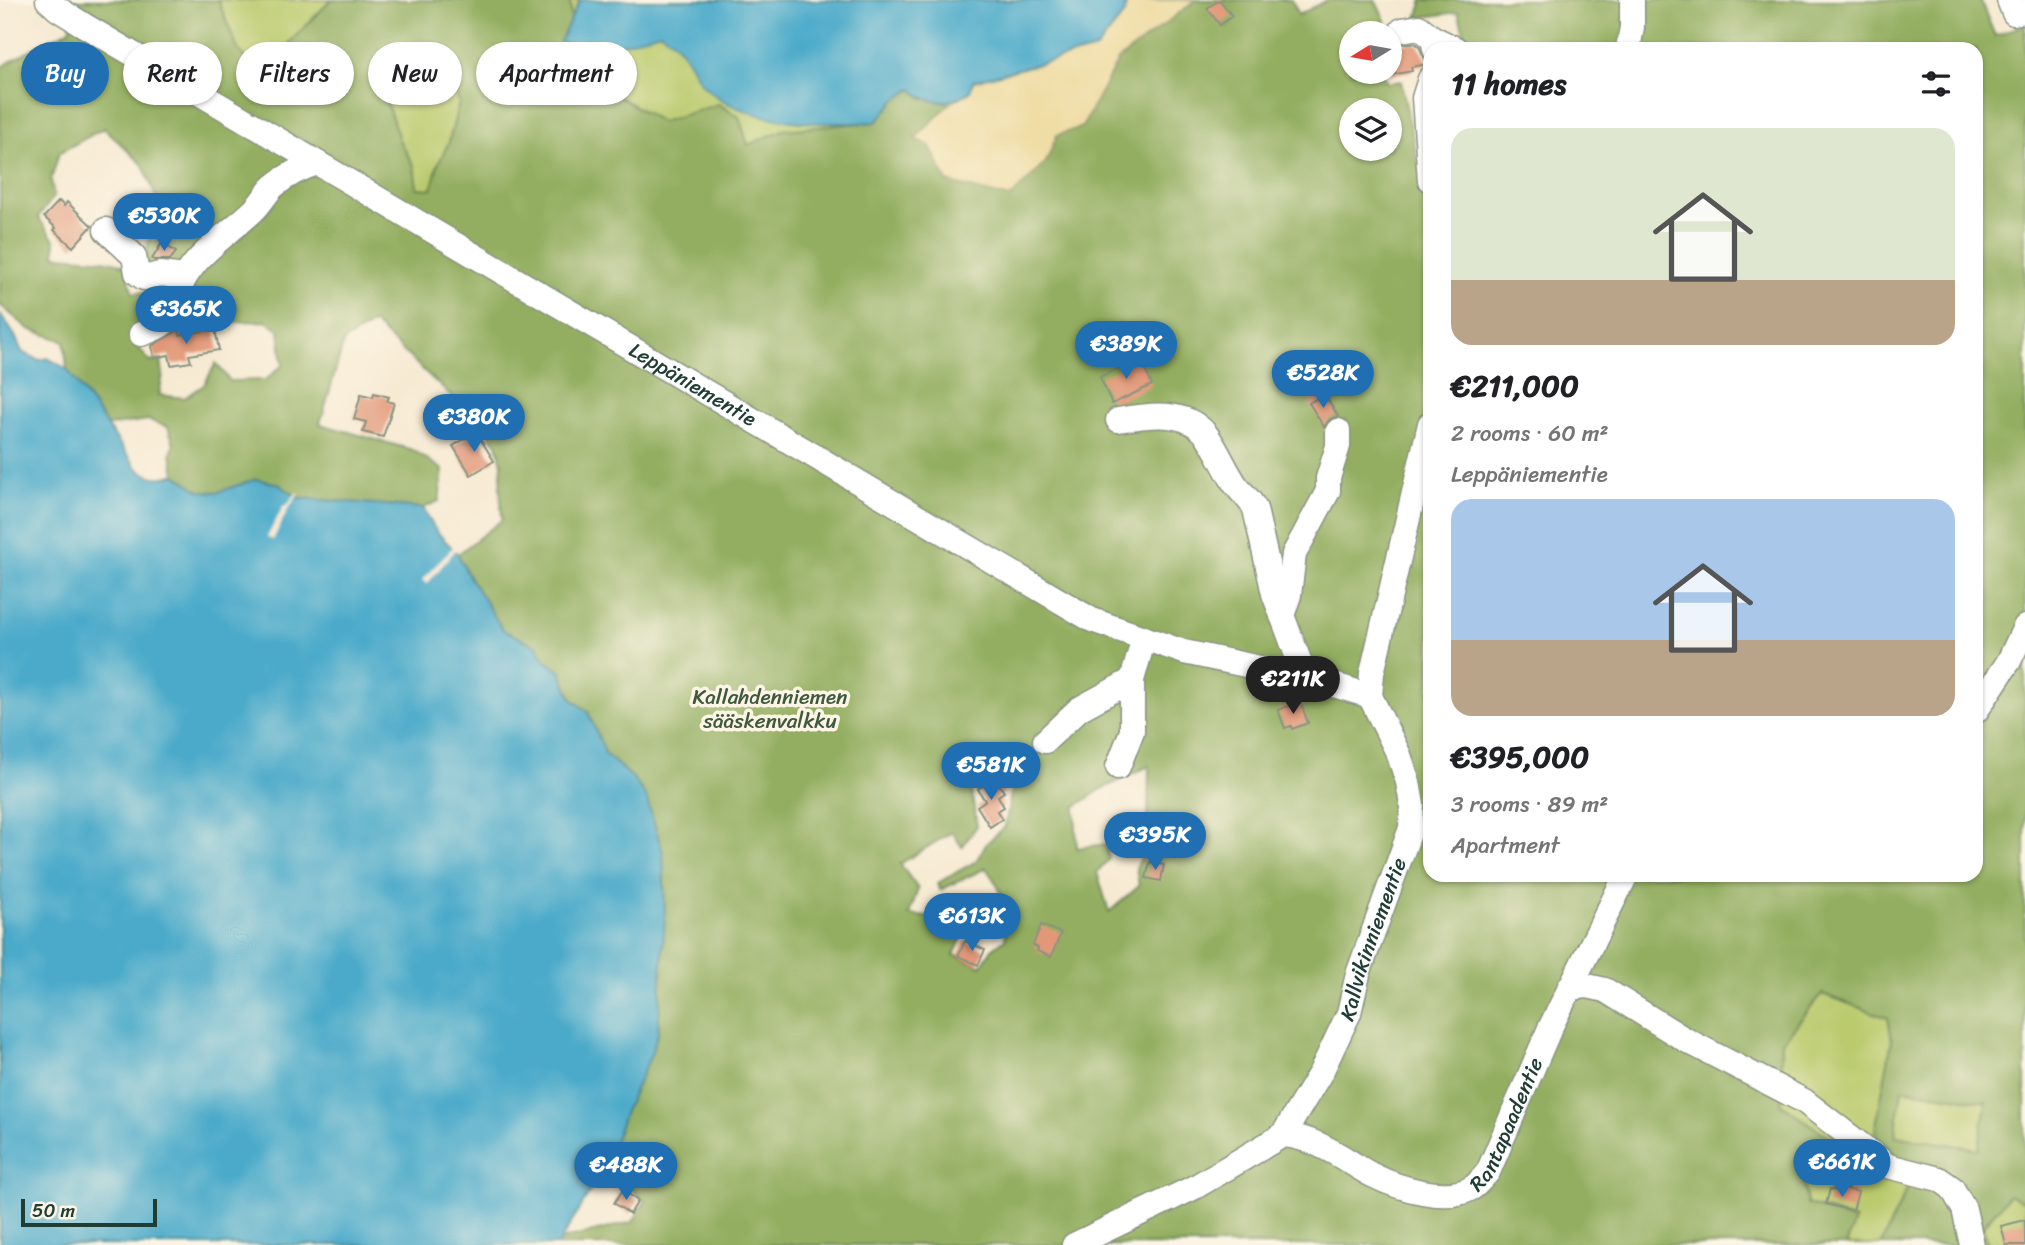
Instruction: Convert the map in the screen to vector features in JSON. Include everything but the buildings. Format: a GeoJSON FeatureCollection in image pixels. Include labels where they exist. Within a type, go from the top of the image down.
{"type":"FeatureCollection","features":[{"type":"Feature","properties":{"kind":"street","name":"Leppäniementie"},"geometry":{"type":"LineString","coordinates":[[48,0],[82,24],[1092,620],[1184,652],[1308,678],[1370,696]]}},
{"type":"Feature","properties":{"kind":"street"},"geometry":{"type":"LineString","coordinates":[[1629,42],[1632,0]]}},
{"type":"Feature","properties":{"kind":"street"},"geometry":{"type":"LineString","coordinates":[[1402,30],[1419,27],[1432,42]]}},
{"type":"Feature","properties":{"kind":"street"},"geometry":{"type":"LineString","coordinates":[[141,334],[169,321],[185,277],[222,236],[254,210],[274,187],[299,169],[317,163]]}},
{"type":"Feature","properties":{"kind":"street"},"geometry":{"type":"LineString","coordinates":[[106,230],[134,256],[136,273],[144,278],[160,274],[185,277]]}},
{"type":"Feature","properties":{"kind":"street"},"geometry":{"type":"LineString","coordinates":[[175,310],[189,314],[212,314]]}},
{"type":"Feature","properties":{"kind":"street"},"geometry":{"type":"LineString","coordinates":[[1118,420],[1149,415],[1170,416],[1190,421],[1207,435],[1235,486],[1250,500],[1255,509],[1266,562],[1282,616],[1308,678]]}},
{"type":"Feature","properties":{"kind":"street"},"geometry":{"type":"LineString","coordinates":[[1282,616],[1289,595],[1294,554],[1328,491],[1328,478],[1338,446],[1338,431]]}},
{"type":"Feature","properties":{"kind":"street"},"geometry":{"type":"LineString","coordinates":[[1370,696],[1372,673],[1423,455]]}},
{"type":"Feature","properties":{"kind":"street"},"geometry":{"type":"LineString","coordinates":[[1983,700],[2009,661],[2025,627]]}},
{"type":"Feature","properties":{"kind":"street"},"geometry":{"type":"LineString","coordinates":[[1118,767],[1132,731],[1132,680],[1144,638]]}},
{"type":"Feature","properties":{"kind":"street"},"geometry":{"type":"LineString","coordinates":[[1045,741],[1079,709],[1132,680]]}},
{"type":"Feature","properties":{"kind":"street","name":"Kallvikinniementie"},"geometry":{"type":"LineString","coordinates":[[1081,1244],[1195,1187],[1283,1135],[1321,1072],[1349,1013],[1362,962],[1411,828],[1412,805],[1408,782],[1399,755],[1370,696]]}},
{"type":"Feature","properties":{"kind":"street","name":"Rantapaadentie"},"geometry":{"type":"LineString","coordinates":[[1283,1135],[1301,1136],[1375,1176],[1416,1190],[1437,1195],[1457,1193],[1474,1187],[1488,1172],[1569,988],[1622,882]]}},
{"type":"Feature","properties":{"kind":"street"},"geometry":{"type":"LineString","coordinates":[[1569,988],[1587,986],[1605,990],[1685,1039],[1804,1101],[1888,1166],[1939,1179],[1952,1188],[1964,1209],[1972,1245]]}},
{"type":"Feature","properties":{"kind":"green space","name":"Kallahdenniemen sääskenvalkku"},"geometry":{"type":"Polygon","coordinates":[[[62,0],[218,0],[236,45],[236,105],[354,105],[354,42],[290,42],[331,0],[570,0],[571,21],[560,41],[562,42],[476,42],[476,105],[632,105],[662,122],[718,104],[739,117],[748,145],[783,130],[876,122],[895,100],[912,89],[922,98],[950,103],[915,139],[930,146],[947,182],[1046,162],[1057,135],[1082,127],[1118,60],[1196,0],[1292,0],[1299,15],[1327,0],[1375,0],[1386,21],[1339,21],[1339,84],[1402,84],[1418,164],[1423,162],[1423,882],[1983,882],[1983,42],[1467,42],[1458,12],[1417,18],[1423,0],[1980,0],[1995,36],[2025,24],[2025,1202],[2009,1195],[1982,1227],[1989,1245],[1881,1245],[1909,1185],[1885,1151],[1875,1131],[1892,1040],[1888,1018],[1822,994],[1782,1042],[1781,1104],[1852,1152],[1857,1173],[1802,1172],[1807,1204],[1855,1220],[1846,1245],[558,1245],[561,1240],[633,1222],[645,1201],[605,1167],[658,1032],[665,913],[663,853],[646,797],[633,778],[606,755],[588,712],[572,699],[560,671],[545,660],[537,646],[503,630],[458,554],[502,520],[502,464],[497,444],[481,424],[373,323],[344,341],[320,424],[413,450],[443,470],[439,501],[423,508],[299,498],[278,484],[256,479],[218,492],[200,491],[175,474],[171,453],[174,444],[168,427],[148,420],[108,426],[67,369],[64,341],[29,329],[0,305],[0,68],[21,55],[21,105],[109,105],[109,42],[46,42],[69,30],[77,11],[62,0]],[[368,42],[368,105],[387,105],[400,142],[414,166],[417,188],[432,189],[437,167],[449,142],[458,105],[462,105],[462,42],[368,42]],[[104,128],[59,153],[51,180],[54,197],[38,217],[55,241],[55,255],[120,264],[126,267],[133,293],[152,291],[164,280],[144,266],[150,234],[160,207],[143,165],[104,128]],[[194,284],[134,342],[150,362],[161,360],[163,374],[159,395],[184,398],[204,385],[216,363],[230,381],[265,380],[283,365],[279,330],[266,321],[229,322],[215,303],[191,304],[194,284]],[[1004,765],[982,766],[970,784],[977,826],[962,847],[952,832],[900,864],[918,889],[909,915],[945,919],[965,931],[954,955],[981,966],[992,949],[1005,939],[1006,910],[997,885],[986,868],[940,890],[938,883],[976,861],[987,843],[1005,827],[1011,793],[1017,781],[1004,765]],[[1149,766],[1100,790],[1075,807],[1077,848],[1106,844],[1109,859],[1097,872],[1109,912],[1139,886],[1136,868],[1152,837],[1148,817],[1149,766]],[[1902,1089],[1895,1136],[1979,1149],[1986,1102],[1902,1089]]]}},
{"type":"Feature","properties":{"kind":"green space"},"geometry":{"type":"Polygon","coordinates":[[[218,0],[331,0],[290,42],[236,42],[236,45],[218,0]]]}},
{"type":"Feature","properties":{"kind":"green space"},"geometry":{"type":"Polygon","coordinates":[[[570,0],[918,0],[950,103],[922,98],[876,122],[783,130],[748,146],[739,117],[719,104],[662,122],[633,105],[637,105],[637,42],[576,42],[570,0]]]}},
{"type":"Feature","properties":{"kind":"green space"},"geometry":{"type":"Polygon","coordinates":[[[387,105],[458,105],[432,190],[417,189],[414,166],[400,142],[387,105]]]}},
{"type":"Feature","properties":{"kind":"green space"},"geometry":{"type":"Polygon","coordinates":[[[1822,994],[1888,1017],[1892,1040],[1875,1131],[1885,1151],[1909,1185],[1881,1245],[1846,1245],[1855,1220],[1807,1204],[1802,1172],[1856,1173],[1852,1152],[1781,1105],[1782,1042],[1822,994]]]}},
{"type":"Feature","properties":{"kind":"green space"},"geometry":{"type":"Polygon","coordinates":[[[1902,1088],[1986,1102],[1979,1150],[1895,1136],[1902,1088]]]}},
{"type":"Feature","properties":{"kind":"green space"},"geometry":{"type":"Polygon","coordinates":[[[2009,1195],[2025,1202],[2025,1245],[1989,1245],[1982,1227],[2009,1195]]]}},
{"type":"Feature","properties":{"kind":"sand"},"geometry":{"type":"Polygon","coordinates":[[[1126,0],[1196,0],[1118,60],[1082,127],[1057,135],[1046,162],[1010,198],[947,182],[930,146],[915,139],[950,103],[970,92],[973,81],[981,80],[1126,0]]]}},
{"type":"Feature","properties":{"kind":"water"},"geometry":{"type":"Polygon","coordinates":[[[580,0],[1126,0],[1125,13],[1096,49],[973,81],[970,92],[947,101],[927,99],[912,89],[895,100],[876,122],[785,120],[740,108],[720,98],[701,83],[678,47],[660,32],[628,42],[560,41],[580,0]]]}},
{"type":"Feature","properties":{"kind":"water"},"geometry":{"type":"Polygon","coordinates":[[[0,313],[22,352],[39,360],[48,358],[67,369],[137,468],[146,474],[164,477],[175,474],[200,491],[218,492],[256,479],[278,484],[299,498],[423,508],[436,531],[458,554],[503,630],[537,646],[545,660],[560,671],[572,699],[588,712],[606,755],[633,778],[646,797],[663,853],[665,913],[658,1032],[605,1167],[558,1245],[0,1245],[0,313]]]}},
{"type":"Feature","properties":{"kind":"pier"},"geometry":{"type":"Polygon","coordinates":[[[297,492],[299,494],[288,509],[273,540],[267,537],[283,507],[297,492]]]}},
{"type":"Feature","properties":{"kind":"pier"},"geometry":{"type":"Polygon","coordinates":[[[454,546],[457,548],[427,584],[422,580],[454,546]]]}}]}
